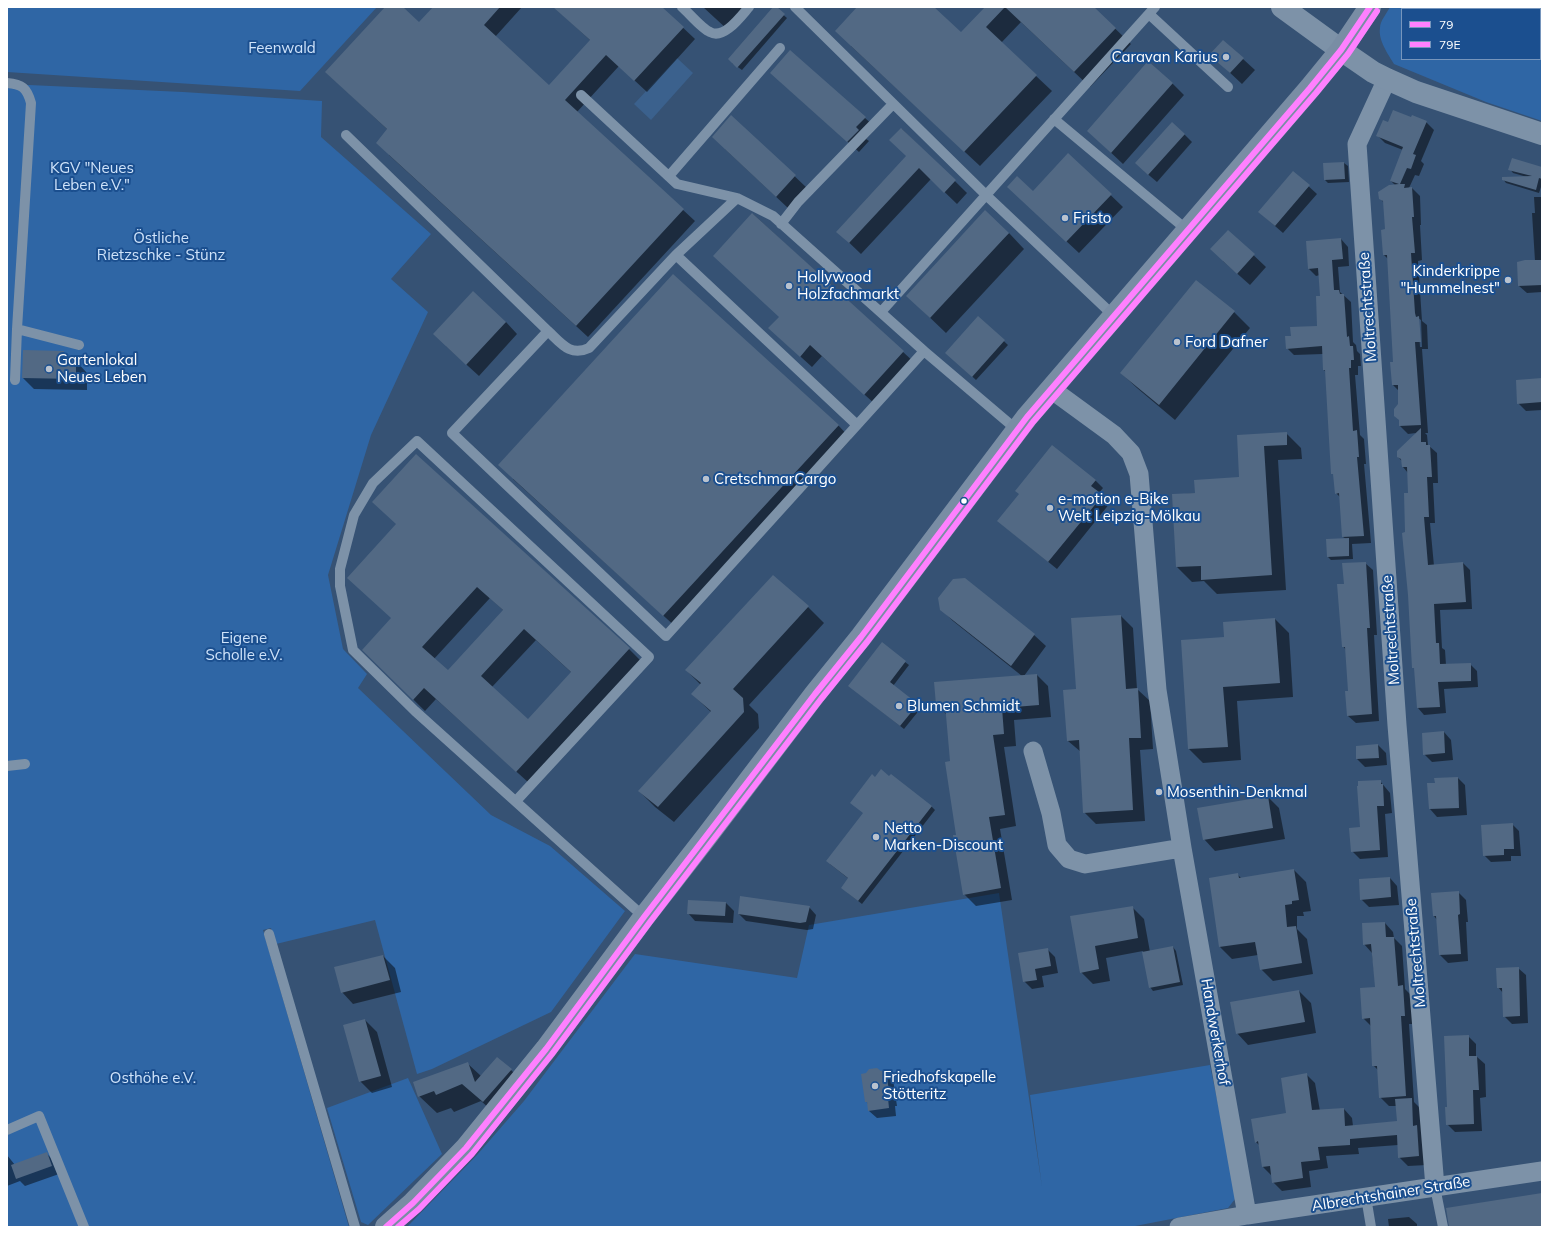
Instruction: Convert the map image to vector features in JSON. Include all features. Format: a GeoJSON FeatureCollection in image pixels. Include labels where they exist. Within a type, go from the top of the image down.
{"type":"FeatureCollection","features":[{"type":"Feature","properties":{"kind":"main road"},"geometry":{"type":"LineString","coordinates":[[386,1227],[413,1203],[471,1142],[546,1049],[644,917],[815,694],[861,637],[1017,430],[1341,50],[1370,7]]}},
{"type":"Feature","properties":{"kind":"street"},"geometry":{"type":"LineString","coordinates":[[1282,7],[1341,50],[1386,79],[1416,92],[1542,134]]}},
{"type":"Feature","properties":{"kind":"street","name":"Moltrechtstraße"},"geometry":{"type":"LineString","coordinates":[[1386,79],[1357,144],[1397,717],[1435,1187]]}},
{"type":"Feature","properties":{"kind":"street","name":"Handwerkerhof"},"geometry":{"type":"LineString","coordinates":[[1051,389],[1114,435],[1131,453],[1139,474],[1157,690],[1243,1220]]}},
{"type":"Feature","properties":{"kind":"street"},"geometry":{"type":"LineString","coordinates":[[1033,751],[1051,813],[1057,846],[1069,859],[1085,864],[1182,848]]}},
{"type":"Feature","properties":{"kind":"street","name":"Albrechtshainer Straße"},"geometry":{"type":"LineString","coordinates":[[1179,1227],[1243,1220],[1366,1197],[1542,1171]]}},
{"type":"Feature","properties":{"kind":"lane"},"geometry":{"type":"LineString","coordinates":[[682,7],[710,33],[719,34],[727,30],[749,7]]}},
{"type":"Feature","properties":{"kind":"lane"},"geometry":{"type":"LineString","coordinates":[[795,7],[986,195],[1114,316]]}},
{"type":"Feature","properties":{"kind":"lane"},"geometry":{"type":"LineString","coordinates":[[881,312],[1152,10],[1228,87]]}},
{"type":"Feature","properties":{"kind":"lane"},"geometry":{"type":"LineString","coordinates":[[669,176],[780,48]]}},
{"type":"Feature","properties":{"kind":"lane"},"geometry":{"type":"LineString","coordinates":[[7,83],[21,85],[29,94],[31,102],[17,329],[16,380]]}},
{"type":"Feature","properties":{"kind":"lane"},"geometry":{"type":"LineString","coordinates":[[581,95],[676,184],[737,198],[773,216],[924,351],[1017,430]]}},
{"type":"Feature","properties":{"kind":"lane"},"geometry":{"type":"LineString","coordinates":[[781,224],[798,202],[894,104]]}},
{"type":"Feature","properties":{"kind":"lane"},"geometry":{"type":"LineString","coordinates":[[1054,119],[1187,230]]}},
{"type":"Feature","properties":{"kind":"lane"},"geometry":{"type":"LineString","coordinates":[[346,135],[548,331],[572,351],[582,352],[589,348],[676,255],[737,198]]}},
{"type":"Feature","properties":{"kind":"lane"},"geometry":{"type":"LineString","coordinates":[[676,255],[857,425]]}},
{"type":"Feature","properties":{"kind":"lane"},"geometry":{"type":"LineString","coordinates":[[17,329],[79,345]]}},
{"type":"Feature","properties":{"kind":"lane"},"geometry":{"type":"LineString","coordinates":[[548,331],[452,433],[666,636],[924,351]]}},
{"type":"Feature","properties":{"kind":"lane"},"geometry":{"type":"LineString","coordinates":[[516,802],[649,657],[417,441],[373,483],[354,515],[340,569],[340,586],[353,650],[415,711],[516,802],[644,917]]}},
{"type":"Feature","properties":{"kind":"lane"},"geometry":{"type":"LineString","coordinates":[[7,766],[25,764]]}},
{"type":"Feature","properties":{"kind":"lane"},"geometry":{"type":"LineString","coordinates":[[269,934],[355,1227]]}},
{"type":"Feature","properties":{"kind":"lane"},"geometry":{"type":"LineString","coordinates":[[7,1130],[39,1116],[84,1227]]}},
{"type":"Feature","properties":{"kind":"lane"},"geometry":{"type":"LineString","coordinates":[[1435,1187],[1443,1227]]}},
{"type":"Feature","properties":{"kind":"lane"},"geometry":{"type":"LineString","coordinates":[[1366,1197],[1371,1227]]}},
{"type":"Feature","properties":{"kind":"green space","name":"Feenwald"},"geometry":{"type":"Polygon","coordinates":[[[7,7],[377,7],[300,91],[7,72],[7,7]]]}},
{"type":"Feature","properties":{"kind":"green space"},"geometry":{"type":"Polygon","coordinates":[[[1390,7],[1542,7],[1542,121],[1486,102],[1394,64],[1380,37],[1380,25],[1390,7]]]}},
{"type":"Feature","properties":{"kind":"green space","name":"Östliche Rietzschke - Stünz"},"geometry":{"type":"Polygon","coordinates":[[[7,84],[183,92],[322,101],[321,137],[431,234],[391,279],[428,312],[371,435],[328,575],[343,649],[367,674],[358,688],[491,815],[550,846],[625,911],[551,1012],[432,1069],[417,1074],[375,920],[276,944],[271,928],[263,930],[349,1227],[7,1227],[7,84]]]}},
{"type":"Feature","properties":{"kind":"green space"},"geometry":{"type":"Polygon","coordinates":[[[999,893],[1042,1187],[1030,1095],[1210,1065],[1236,1192],[1235,1199],[1228,1208],[1130,1227],[407,1227],[477,1155],[524,1101],[635,954],[797,978],[809,925],[999,893]]]}},
{"type":"Feature","properties":{"kind":"green space"},"geometry":{"type":"Polygon","coordinates":[[[408,1078],[442,1154],[368,1225],[361,1222],[327,1108],[408,1078]]]}},
{"type":"Feature","properties":{"kind":"shaded area"},"geometry":{"type":"Polygon","coordinates":[[[677,58],[693,73],[651,120],[634,104],[677,58]]]}},
{"type":"Feature","properties":{"kind":"building"},"geometry":{"type":"Polygon","coordinates":[[[385,7],[403,7],[419,22],[433,7],[500,7],[484,25],[549,85],[590,40],[553,7],[662,7],[684,27],[634,81],[606,55],[565,100],[684,209],[576,326],[376,143],[387,129],[325,72],[385,7]]]}},
{"type":"Feature","properties":{"kind":"building"},"geometry":{"type":"Polygon","coordinates":[[[773,7],[777,7],[785,14],[737,68],[728,59],[773,7]]]}},
{"type":"Feature","properties":{"kind":"building"},"geometry":{"type":"Polygon","coordinates":[[[857,7],[934,7],[961,32],[985,7],[1005,7],[986,27],[1037,75],[964,152],[835,31],[857,7]]]}},
{"type":"Feature","properties":{"kind":"building"},"geometry":{"type":"Polygon","coordinates":[[[1005,7],[1094,7],[1116,28],[1074,72],[1005,7]]]}},
{"type":"Feature","properties":{"kind":"building","name":"Caravan Karius"},"geometry":{"type":"Polygon","coordinates":[[[1223,40],[1244,58],[1230,73],[1209,55],[1223,40]]]}},
{"type":"Feature","properties":{"kind":"building"},"geometry":{"type":"Polygon","coordinates":[[[790,50],[866,117],[856,127],[859,130],[847,142],[770,73],[790,50]]]}},
{"type":"Feature","properties":{"kind":"building"},"geometry":{"type":"Polygon","coordinates":[[[1148,61],[1173,83],[1111,153],[1087,131],[1148,61]]]}},
{"type":"Feature","properties":{"kind":"building"},"geometry":{"type":"Polygon","coordinates":[[[1393,110],[1427,121],[1413,154],[1416,155],[1411,169],[1407,168],[1400,184],[1405,184],[1404,188],[1412,187],[1414,217],[1412,217],[1415,253],[1411,253],[1415,313],[1416,317],[1419,316],[1421,342],[1415,342],[1421,425],[1399,426],[1399,420],[1394,416],[1394,409],[1398,404],[1398,385],[1392,385],[1390,362],[1393,362],[1387,255],[1383,255],[1381,230],[1385,229],[1383,201],[1379,199],[1378,192],[1389,185],[1399,184],[1390,181],[1403,147],[1376,136],[1383,120],[1388,122],[1393,110]]]}},
{"type":"Feature","properties":{"kind":"building"},"geometry":{"type":"Polygon","coordinates":[[[731,115],[796,175],[776,197],[712,137],[731,115]]]}},
{"type":"Feature","properties":{"kind":"building"},"geometry":{"type":"Polygon","coordinates":[[[1172,122],[1185,134],[1148,175],[1135,163],[1172,122]]]}},
{"type":"Feature","properties":{"kind":"building"},"geometry":{"type":"Polygon","coordinates":[[[901,128],[956,180],[944,193],[919,168],[849,243],[836,232],[906,156],[889,140],[901,128]]]}},
{"type":"Feature","properties":{"kind":"building","name":"Fristo"},"geometry":{"type":"Polygon","coordinates":[[[1068,153],[1112,194],[1066,242],[1007,187],[1017,176],[1033,191],[1068,153]]]}},
{"type":"Feature","properties":{"kind":"building"},"geometry":{"type":"Polygon","coordinates":[[[1512,158],[1542,167],[1542,179],[1539,178],[1536,190],[1502,180],[1502,177],[1532,176],[1508,170],[1512,158]]]}},
{"type":"Feature","properties":{"kind":"building"},"geometry":{"type":"Polygon","coordinates":[[[1344,162],[1345,179],[1324,180],[1323,163],[1344,162]]]}},
{"type":"Feature","properties":{"kind":"building"},"geometry":{"type":"Polygon","coordinates":[[[1293,171],[1310,185],[1275,226],[1258,212],[1293,171]]]}},
{"type":"Feature","properties":{"kind":"building"},"geometry":{"type":"Polygon","coordinates":[[[985,210],[1009,233],[930,318],[906,296],[985,210]]]}},
{"type":"Feature","properties":{"kind":"building","name":"Hollywood Holzfachmarkt"},"geometry":{"type":"Polygon","coordinates":[[[752,213],[904,351],[864,395],[810,345],[800,357],[768,328],[779,317],[713,256],[752,213]]]}},
{"type":"Feature","properties":{"kind":"building"},"geometry":{"type":"Polygon","coordinates":[[[1228,230],[1255,254],[1237,274],[1210,249],[1228,230]]]}},
{"type":"Feature","properties":{"kind":"building"},"geometry":{"type":"Polygon","coordinates":[[[1341,238],[1343,259],[1332,260],[1334,290],[1339,290],[1340,294],[1344,294],[1347,337],[1349,336],[1350,346],[1353,346],[1354,360],[1351,360],[1351,368],[1349,368],[1353,431],[1357,430],[1359,457],[1357,457],[1364,536],[1342,537],[1339,493],[1335,494],[1333,474],[1331,474],[1325,370],[1323,370],[1322,346],[1286,349],[1285,336],[1291,336],[1290,327],[1317,326],[1316,296],[1320,296],[1318,268],[1308,269],[1306,241],[1341,238]]]}},
{"type":"Feature","properties":{"kind":"building"},"geometry":{"type":"Polygon","coordinates":[[[1525,260],[1542,260],[1542,285],[1518,286],[1517,262],[1525,260]]]}},
{"type":"Feature","properties":{"kind":"building"},"geometry":{"type":"Polygon","coordinates":[[[673,274],[839,425],[663,616],[498,465],[673,274]]]}},
{"type":"Feature","properties":{"kind":"building","name":"Ford Dafner"},"geometry":{"type":"Polygon","coordinates":[[[1196,280],[1235,311],[1159,405],[1120,373],[1196,280]]]}},
{"type":"Feature","properties":{"kind":"building"},"geometry":{"type":"Polygon","coordinates":[[[473,291],[506,322],[466,365],[433,334],[473,291]]]}},
{"type":"Feature","properties":{"kind":"building"},"geometry":{"type":"Polygon","coordinates":[[[978,316],[1005,340],[972,377],[945,353],[978,316]]]}},
{"type":"Feature","properties":{"kind":"building","name":"Gartenlokal Neues Leben"},"geometry":{"type":"Polygon","coordinates":[[[23,350],[64,351],[63,360],[76,360],[76,379],[22,378],[23,350]]]}},
{"type":"Feature","properties":{"kind":"building"},"geometry":{"type":"Polygon","coordinates":[[[1542,378],[1542,402],[1517,404],[1516,380],[1542,378]]]}},
{"type":"Feature","properties":{"kind":"building"},"geometry":{"type":"Polygon","coordinates":[[[1421,428],[1421,442],[1426,442],[1426,445],[1430,445],[1432,477],[1427,477],[1429,517],[1424,517],[1428,565],[1463,562],[1466,602],[1434,604],[1436,643],[1439,643],[1440,664],[1471,663],[1471,681],[1438,682],[1440,707],[1417,708],[1414,668],[1412,668],[1408,595],[1402,533],[1405,532],[1404,493],[1408,493],[1407,467],[1402,467],[1401,459],[1397,457],[1397,451],[1421,428]]]}},
{"type":"Feature","properties":{"kind":"building"},"geometry":{"type":"Polygon","coordinates":[[[1287,432],[1287,445],[1264,446],[1272,575],[1201,580],[1201,566],[1176,567],[1172,494],[1195,493],[1194,480],[1239,477],[1237,435],[1287,432]]]}},
{"type":"Feature","properties":{"kind":"building","name":"e-motion e-Bike Welt Leipzig-Mölkau"},"geometry":{"type":"Polygon","coordinates":[[[1052,445],[1096,480],[1091,486],[1103,495],[1048,562],[997,521],[1019,494],[1015,491],[1052,445]]]}},
{"type":"Feature","properties":{"kind":"building"},"geometry":{"type":"Polygon","coordinates":[[[416,454],[630,648],[516,772],[424,688],[413,700],[362,650],[391,618],[347,578],[396,524],[372,502],[416,454]],[[477,587],[422,647],[448,670],[503,610],[477,587]],[[524,629],[481,676],[528,719],[571,672],[524,629]]]}},
{"type":"Feature","properties":{"kind":"building"},"geometry":{"type":"Polygon","coordinates":[[[1349,538],[1349,556],[1327,557],[1326,539],[1349,538]]]}},
{"type":"Feature","properties":{"kind":"building"},"geometry":{"type":"Polygon","coordinates":[[[1366,562],[1370,628],[1367,628],[1372,714],[1347,716],[1345,691],[1348,691],[1345,647],[1342,647],[1337,584],[1344,584],[1342,563],[1366,562]]]}},
{"type":"Feature","properties":{"kind":"building"},"geometry":{"type":"Polygon","coordinates":[[[773,575],[809,606],[733,689],[743,698],[744,712],[658,807],[638,791],[711,711],[691,694],[701,683],[685,670],[773,575]]]}},
{"type":"Feature","properties":{"kind":"building"},"geometry":{"type":"Polygon","coordinates":[[[965,578],[1035,634],[1011,666],[940,610],[938,598],[953,579],[965,578]]]}},
{"type":"Feature","properties":{"kind":"building"},"geometry":{"type":"Polygon","coordinates":[[[1121,615],[1126,689],[1138,688],[1141,738],[1129,738],[1133,810],[1083,813],[1079,740],[1067,741],[1063,690],[1076,689],[1071,618],[1121,615]]]}},
{"type":"Feature","properties":{"kind":"building"},"geometry":{"type":"Polygon","coordinates":[[[1275,618],[1280,683],[1223,687],[1228,747],[1188,749],[1181,640],[1224,637],[1223,622],[1275,618]]]}},
{"type":"Feature","properties":{"kind":"building"},"geometry":{"type":"Polygon","coordinates":[[[882,642],[906,661],[890,682],[918,704],[900,726],[848,686],[882,642]]]}},
{"type":"Feature","properties":{"kind":"building"},"geometry":{"type":"Polygon","coordinates":[[[1037,674],[1039,705],[1002,708],[1004,734],[993,735],[1005,815],[989,817],[1001,888],[963,895],[953,835],[956,835],[945,762],[950,761],[945,704],[936,705],[934,682],[1037,674]]]}},
{"type":"Feature","properties":{"kind":"building"},"geometry":{"type":"Polygon","coordinates":[[[1444,731],[1445,753],[1423,755],[1422,733],[1444,731]]]}},
{"type":"Feature","properties":{"kind":"building"},"geometry":{"type":"Polygon","coordinates":[[[1378,744],[1379,758],[1356,759],[1356,746],[1378,744]]]}},
{"type":"Feature","properties":{"kind":"building","name":"Netto Marken-Discount"},"geometry":{"type":"Polygon","coordinates":[[[881,769],[889,776],[891,774],[932,806],[858,901],[841,888],[848,878],[826,861],[863,813],[850,803],[872,774],[875,777],[881,769]]]}},
{"type":"Feature","properties":{"kind":"building"},"geometry":{"type":"Polygon","coordinates":[[[1458,777],[1459,808],[1429,809],[1427,783],[1435,783],[1434,778],[1458,777]]]}},
{"type":"Feature","properties":{"kind":"building"},"geometry":{"type":"Polygon","coordinates":[[[1381,780],[1381,784],[1383,784],[1384,806],[1377,806],[1380,850],[1351,852],[1349,828],[1360,827],[1357,786],[1358,781],[1381,780]]]}},
{"type":"Feature","properties":{"kind":"building"},"geometry":{"type":"Polygon","coordinates":[[[1268,796],[1273,828],[1203,840],[1197,808],[1268,796]]]}},
{"type":"Feature","properties":{"kind":"building"},"geometry":{"type":"Polygon","coordinates":[[[1513,823],[1514,849],[1504,849],[1504,855],[1483,856],[1481,825],[1513,823]]]}},
{"type":"Feature","properties":{"kind":"building"},"geometry":{"type":"Polygon","coordinates":[[[1294,869],[1299,900],[1292,901],[1292,904],[1285,905],[1287,927],[1296,926],[1302,963],[1260,970],[1255,942],[1219,947],[1209,878],[1238,873],[1239,878],[1294,869]]]}},
{"type":"Feature","properties":{"kind":"building"},"geometry":{"type":"Polygon","coordinates":[[[1390,877],[1391,897],[1360,900],[1359,879],[1390,877]]]}},
{"type":"Feature","properties":{"kind":"building"},"geometry":{"type":"Polygon","coordinates":[[[1459,891],[1460,914],[1458,915],[1461,954],[1439,955],[1436,916],[1433,916],[1431,893],[1459,891]]]}},
{"type":"Feature","properties":{"kind":"building"},"geometry":{"type":"Polygon","coordinates":[[[740,896],[810,906],[806,922],[800,923],[738,914],[740,896]]]}},
{"type":"Feature","properties":{"kind":"building"},"geometry":{"type":"Polygon","coordinates":[[[688,900],[726,902],[725,916],[687,914],[688,900]]]}},
{"type":"Feature","properties":{"kind":"building"},"geometry":{"type":"Polygon","coordinates":[[[1133,906],[1138,938],[1095,946],[1099,969],[1080,973],[1070,916],[1133,906]]]}},
{"type":"Feature","properties":{"kind":"building"},"geometry":{"type":"Polygon","coordinates":[[[1385,922],[1386,937],[1394,937],[1398,986],[1403,985],[1405,1016],[1401,1016],[1406,1096],[1379,1098],[1377,1066],[1372,1066],[1370,1018],[1362,1019],[1360,988],[1375,987],[1371,944],[1363,945],[1362,923],[1385,922]]]}},
{"type":"Feature","properties":{"kind":"building"},"geometry":{"type":"Polygon","coordinates":[[[1173,946],[1180,982],[1149,988],[1142,952],[1173,946]]]}},
{"type":"Feature","properties":{"kind":"building"},"geometry":{"type":"Polygon","coordinates":[[[1048,948],[1051,966],[1035,969],[1037,980],[1023,982],[1018,953],[1048,948]]]}},
{"type":"Feature","properties":{"kind":"building"},"geometry":{"type":"Polygon","coordinates":[[[383,955],[390,980],[341,993],[334,967],[383,955]]]}},
{"type":"Feature","properties":{"kind":"building"},"geometry":{"type":"Polygon","coordinates":[[[1519,967],[1520,1016],[1503,1017],[1502,988],[1497,988],[1496,968],[1519,967]]]}},
{"type":"Feature","properties":{"kind":"building"},"geometry":{"type":"Polygon","coordinates":[[[1299,990],[1305,1022],[1236,1034],[1230,1002],[1299,990]]]}},
{"type":"Feature","properties":{"kind":"building"},"geometry":{"type":"Polygon","coordinates":[[[365,1019],[381,1076],[359,1082],[343,1025],[365,1019]]]}},
{"type":"Feature","properties":{"kind":"building"},"geometry":{"type":"Polygon","coordinates":[[[1469,1035],[1469,1056],[1477,1056],[1479,1090],[1473,1090],[1474,1124],[1446,1125],[1445,1107],[1447,1107],[1444,1036],[1469,1035]]]}},
{"type":"Feature","properties":{"kind":"building"},"geometry":{"type":"Polygon","coordinates":[[[497,1057],[512,1069],[483,1102],[462,1084],[436,1095],[434,1091],[418,1097],[413,1082],[468,1062],[475,1082],[497,1057]]]}},
{"type":"Feature","properties":{"kind":"building","name":"Friedhofskapelle Stötteritz"},"geometry":{"type":"Polygon","coordinates":[[[877,1068],[881,1071],[886,1070],[890,1098],[888,1098],[889,1108],[868,1111],[867,1102],[865,1102],[861,1074],[866,1073],[869,1069],[877,1068]]]}},
{"type":"Feature","properties":{"kind":"building"},"geometry":{"type":"Polygon","coordinates":[[[1307,1073],[1312,1110],[1344,1108],[1345,1126],[1397,1121],[1395,1099],[1412,1098],[1413,1126],[1417,1125],[1419,1156],[1398,1158],[1397,1135],[1350,1139],[1350,1145],[1318,1147],[1320,1160],[1301,1162],[1303,1178],[1272,1183],[1270,1166],[1262,1167],[1258,1141],[1255,1143],[1251,1119],[1286,1113],[1281,1078],[1307,1073]]]}},
{"type":"Feature","properties":{"kind":"building"},"geometry":{"type":"Polygon","coordinates":[[[47,1152],[52,1166],[16,1179],[11,1165],[47,1152]]]}},
{"type":"Feature","properties":{"kind":"building"},"geometry":{"type":"Polygon","coordinates":[[[1542,1193],[1542,1227],[1449,1227],[1446,1208],[1542,1193]]]}},
{"type":"Feature","properties":{"kind":"transit line","name":"79"},"geometry":{"type":"LineString","coordinates":[[386,1227],[413,1203],[466,1148],[546,1049],[644,917],[815,694],[861,637],[1027,417],[1310,88],[1341,50],[1370,7]]}},
{"type":"Feature","properties":{"kind":"transit line","name":"79E"},"geometry":{"type":"LineString","coordinates":[[398,1227],[419,1209],[472,1154],[552,1054],[650,922],[821,699],[867,642],[1033,422],[1316,93],[1348,54],[1377,11]]}},
{"type":"Feature","properties":{"kind":"place","name":"Caravan Karius"},"geometry":{"type":"Point","coordinates":[1226,57]}},
{"type":"Feature","properties":{"kind":"place","name":"Fristo"},"geometry":{"type":"Point","coordinates":[1065,218]}},
{"type":"Feature","properties":{"kind":"place","name":"Kinderkrippe \"Hummelnest\""},"geometry":{"type":"Point","coordinates":[1508,280]}},
{"type":"Feature","properties":{"kind":"place","name":"Hollywood Holzfachmarkt"},"geometry":{"type":"Point","coordinates":[789,286]}},
{"type":"Feature","properties":{"kind":"place","name":"Ford Dafner"},"geometry":{"type":"Point","coordinates":[1177,342]}},
{"type":"Feature","properties":{"kind":"place","name":"Gartenlokal Neues Leben"},"geometry":{"type":"Point","coordinates":[49,369]}},
{"type":"Feature","properties":{"kind":"place","name":"CretschmarCargo"},"geometry":{"type":"Point","coordinates":[706,479]}},
{"type":"Feature","properties":{"kind":"place","name":"e-motion e-Bike Welt Leipzig-Mölkau"},"geometry":{"type":"Point","coordinates":[1050,508]}},
{"type":"Feature","properties":{"kind":"place","name":"Blumen Schmidt"},"geometry":{"type":"Point","coordinates":[899,706]}},
{"type":"Feature","properties":{"kind":"place","name":"Mosenthin-Denkmal"},"geometry":{"type":"Point","coordinates":[1159,792]}},
{"type":"Feature","properties":{"kind":"place","name":"Netto Marken-Discount"},"geometry":{"type":"Point","coordinates":[876,837]}},
{"type":"Feature","properties":{"kind":"place","name":"Friedhofskapelle Stötteritz"},"geometry":{"type":"Point","coordinates":[875,1086]}},
{"type":"Feature","properties":{"kind":"park label","name":"KGV \"Neues Leben e.V.\""},"geometry":{"type":"Point","coordinates":[92,176]}},
{"type":"Feature","properties":{"kind":"park label","name":"Eigene Scholle e.V."},"geometry":{"type":"Point","coordinates":[244,646]}},
{"type":"Feature","properties":{"kind":"park label","name":"Osthöhe e.V."},"geometry":{"type":"Point","coordinates":[153,1078]}}]}
